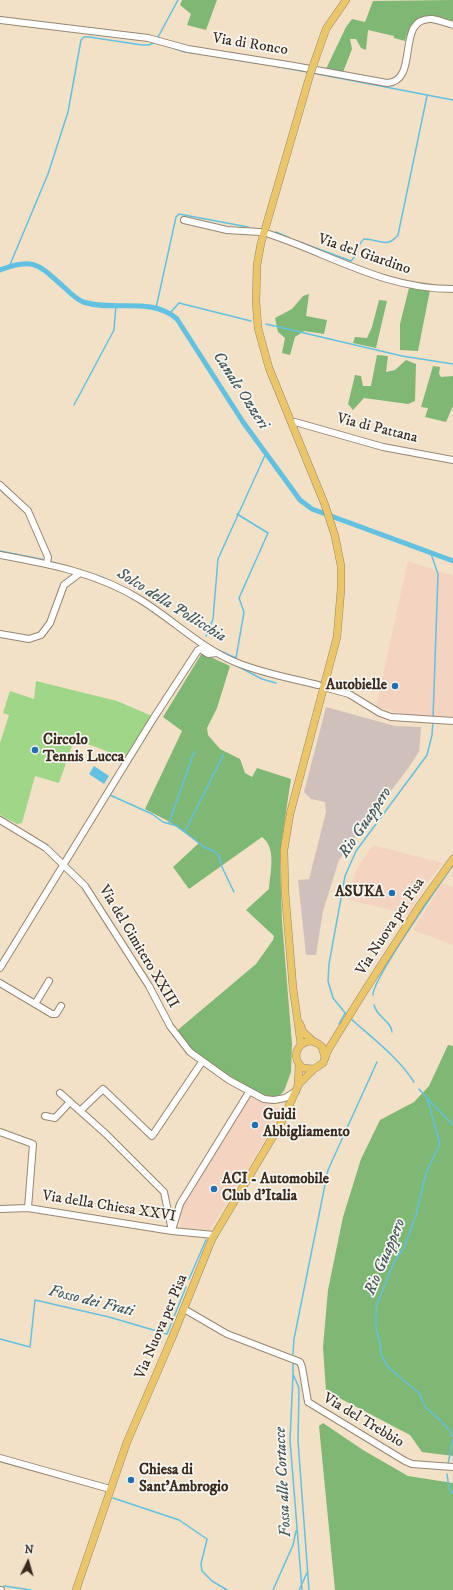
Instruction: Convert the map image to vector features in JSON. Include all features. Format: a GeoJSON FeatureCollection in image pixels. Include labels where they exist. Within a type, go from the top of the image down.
{"type":"FeatureCollection","features":[{"type":"Feature","properties":{"kind":"main road"},"geometry":{"type":"LineString","coordinates":[[301,1045],[291,972],[285,892],[284,850],[290,814],[318,712],[339,626],[341,607],[341,574],[335,536],[319,490],[269,368],[258,328],[256,301],[258,265],[262,243],[310,75],[326,29],[346,0]]}},
{"type":"Feature","properties":{"kind":"main road","name":"Via Nuova per Pisa"},"geometry":{"type":"LineString","coordinates":[[337,1035],[420,905],[453,859]]}},
{"type":"Feature","properties":{"kind":"main road"},"geometry":{"type":"LineString","coordinates":[[298,1020],[303,1032],[324,1051],[324,1058]]}},
{"type":"Feature","properties":{"kind":"main road"},"geometry":{"type":"LineString","coordinates":[[297,1088],[299,1064],[296,1055],[301,1045],[307,1041],[315,1042],[333,1038],[337,1035]]}},
{"type":"Feature","properties":{"kind":"main road"},"geometry":{"type":"LineString","coordinates":[[297,1088],[314,1069],[321,1065],[337,1035]]}},
{"type":"Feature","properties":{"kind":"main road"},"geometry":{"type":"LineString","coordinates":[[299,1064],[306,1069],[314,1069]]}},
{"type":"Feature","properties":{"kind":"main road","name":"Via Nuova per Pisa"},"geometry":{"type":"LineString","coordinates":[[76,1590],[127,1442],[214,1235],[275,1135],[297,1088]]}},
{"type":"Feature","properties":{"kind":"street","name":"Via di Ronco"},"geometry":{"type":"LineString","coordinates":[[0,20],[148,38],[188,49],[387,83],[397,81],[400,78],[404,69],[411,33],[416,25],[424,20],[431,19],[453,25]]}},
{"type":"Feature","properties":{"kind":"street"},"geometry":{"type":"LineString","coordinates":[[184,220],[227,230],[260,232]]}},
{"type":"Feature","properties":{"kind":"street","name":"Via del Giardino"},"geometry":{"type":"LineString","coordinates":[[269,234],[349,267],[382,277],[408,284],[453,289]]}},
{"type":"Feature","properties":{"kind":"street","name":"Via di Pattana"},"geometry":{"type":"LineString","coordinates":[[295,422],[383,447],[453,460]]}},
{"type":"Feature","properties":{"kind":"street"},"geometry":{"type":"LineString","coordinates":[[0,486],[28,511],[48,561]]}},
{"type":"Feature","properties":{"kind":"street"},"geometry":{"type":"LineString","coordinates":[[0,555],[48,561],[115,586],[141,600],[182,631],[217,653],[236,662],[254,668],[318,685]]}},
{"type":"Feature","properties":{"kind":"street"},"geometry":{"type":"LineString","coordinates":[[0,634],[29,639],[41,635],[50,623],[64,585],[80,573]]}},
{"type":"Feature","properties":{"kind":"street"},"geometry":{"type":"LineString","coordinates":[[0,968],[153,719],[198,650],[200,649],[208,654],[217,653]]}},
{"type":"Feature","properties":{"kind":"street"},"geometry":{"type":"LineString","coordinates":[[327,688],[349,694],[380,713],[391,717],[453,721]]}},
{"type":"Feature","properties":{"kind":"street","name":"Via del Cimitero XXIII"},"geometry":{"type":"LineString","coordinates":[[0,820],[46,848],[85,886],[149,986],[170,1026],[190,1052],[202,1062],[264,1099],[274,1100],[289,1096],[297,1088]]}},
{"type":"Feature","properties":{"kind":"street"},"geometry":{"type":"LineString","coordinates":[[35,1004],[50,981]]}},
{"type":"Feature","properties":{"kind":"street"},"geometry":{"type":"LineString","coordinates":[[0,983],[54,1015],[61,1006]]}},
{"type":"Feature","properties":{"kind":"street"},"geometry":{"type":"LineString","coordinates":[[80,1111],[103,1089],[152,1136],[202,1062]]}},
{"type":"Feature","properties":{"kind":"street"},"geometry":{"type":"LineString","coordinates":[[172,1230],[180,1204],[250,1092]]}},
{"type":"Feature","properties":{"kind":"street"},"geometry":{"type":"LineString","coordinates":[[60,1093],[164,1192],[172,1230]]}},
{"type":"Feature","properties":{"kind":"street"},"geometry":{"type":"LineString","coordinates":[[45,1116],[55,1118],[70,1102]]}},
{"type":"Feature","properties":{"kind":"street"},"geometry":{"type":"LineString","coordinates":[[0,1132],[34,1144],[28,1208]]}},
{"type":"Feature","properties":{"kind":"street","name":"Via della Chiesa XXVI"},"geometry":{"type":"LineString","coordinates":[[0,1209],[28,1208],[214,1235]]}},
{"type":"Feature","properties":{"kind":"street","name":"Via del Trebbio"},"geometry":{"type":"LineString","coordinates":[[184,1308],[227,1334],[300,1362],[308,1402],[405,1461],[412,1464],[453,1467]]}},
{"type":"Feature","properties":{"kind":"street"},"geometry":{"type":"LineString","coordinates":[[0,1458],[110,1490]]}},
{"type":"Feature","properties":{"kind":"shaded area"},"geometry":{"type":"Polygon","coordinates":[[[408,561],[453,576],[453,718],[413,717],[376,707],[408,561]]]}},
{"type":"Feature","properties":{"kind":"shaded area"},"geometry":{"type":"Polygon","coordinates":[[[326,707],[395,726],[421,727],[420,742],[419,752],[409,767],[339,860],[323,911],[316,955],[306,955],[298,880],[309,879],[326,812],[325,802],[311,799],[304,792],[326,707]]]}},
{"type":"Feature","properties":{"kind":"shaded area"},"geometry":{"type":"Polygon","coordinates":[[[373,845],[443,863],[422,889],[409,914],[348,900],[356,870],[373,845]]]}},
{"type":"Feature","properties":{"kind":"shaded area"},"geometry":{"type":"Polygon","coordinates":[[[442,884],[453,887],[453,945],[413,930],[442,884]]]}},
{"type":"Feature","properties":{"kind":"shaded area"},"geometry":{"type":"Polygon","coordinates":[[[251,1095],[281,1110],[275,1124],[210,1230],[180,1228],[183,1204],[251,1095]]]}},
{"type":"Feature","properties":{"kind":"green space"},"geometry":{"type":"Polygon","coordinates":[[[182,0],[217,0],[206,30],[187,25],[191,14],[180,5],[182,0]]]}},
{"type":"Feature","properties":{"kind":"green space"},"geometry":{"type":"Polygon","coordinates":[[[453,0],[453,21],[437,17],[423,18],[412,25],[405,41],[394,38],[394,36],[368,30],[366,50],[361,48],[356,39],[350,39],[352,49],[343,72],[326,69],[346,27],[352,19],[365,22],[373,1],[453,0]]]}},
{"type":"Feature","properties":{"kind":"green space"},"geometry":{"type":"Polygon","coordinates":[[[409,288],[430,290],[418,351],[400,350],[400,324],[409,288]]]}},
{"type":"Feature","properties":{"kind":"green space"},"geometry":{"type":"Polygon","coordinates":[[[309,294],[306,316],[327,320],[324,334],[304,331],[295,337],[290,355],[282,353],[285,338],[278,332],[275,318],[292,309],[303,296],[309,294]]]}},
{"type":"Feature","properties":{"kind":"green space"},"geometry":{"type":"Polygon","coordinates":[[[379,300],[387,301],[376,348],[353,343],[355,337],[367,338],[372,327],[379,300]]]}},
{"type":"Feature","properties":{"kind":"green space"},"geometry":{"type":"Polygon","coordinates":[[[377,355],[388,356],[386,372],[395,370],[406,360],[416,364],[415,401],[408,404],[364,398],[353,410],[348,404],[355,375],[361,376],[363,386],[371,386],[377,355]]]}},
{"type":"Feature","properties":{"kind":"green space"},"geometry":{"type":"Polygon","coordinates":[[[433,366],[440,367],[439,374],[441,377],[453,376],[453,406],[446,422],[425,417],[428,408],[421,407],[433,366]]]}},
{"type":"Feature","properties":{"kind":"green space"},"geometry":{"type":"Polygon","coordinates":[[[202,653],[230,666],[217,708],[207,728],[208,735],[220,749],[240,759],[245,773],[252,777],[257,768],[291,779],[281,845],[280,865],[282,921],[292,1044],[291,1072],[284,1091],[274,1098],[266,1097],[215,1072],[192,1056],[173,1034],[256,964],[273,940],[274,936],[246,910],[269,889],[272,861],[270,848],[262,837],[189,889],[173,867],[199,843],[168,821],[145,809],[182,731],[163,717],[202,653]]]}},
{"type":"Feature","properties":{"kind":"green space","name":"Circolo Tennis Lucca"},"geometry":{"type":"Polygon","coordinates":[[[36,681],[117,701],[152,716],[126,759],[74,740],[59,783],[35,776],[22,823],[17,824],[0,815],[0,743],[9,715],[3,713],[10,691],[34,699],[36,681]]]}},
{"type":"Feature","properties":{"kind":"green space"},"geometry":{"type":"Polygon","coordinates":[[[448,1045],[453,1046],[453,1456],[422,1452],[410,1435],[326,1391],[323,1347],[328,1290],[343,1217],[361,1159],[380,1120],[414,1102],[429,1086],[448,1045]]]}},
{"type":"Feature","properties":{"kind":"green space"},"geometry":{"type":"Polygon","coordinates":[[[323,1423],[363,1450],[408,1476],[453,1483],[453,1590],[335,1590],[319,1426],[323,1423]]]}},
{"type":"Feature","properties":{"kind":"water"},"geometry":{"type":"Polygon","coordinates":[[[94,766],[109,776],[104,784],[89,774],[94,766]]]}},
{"type":"Feature","properties":{"kind":"waterway"},"geometry":{"type":"LineString","coordinates":[[157,39],[178,0]]}},
{"type":"Feature","properties":{"kind":"waterway"},"geometry":{"type":"LineString","coordinates":[[9,267],[48,174],[68,112],[81,40],[84,37],[89,37],[142,45],[149,45],[155,42]]}},
{"type":"Feature","properties":{"kind":"waterway"},"geometry":{"type":"LineString","coordinates":[[173,48],[185,52],[202,54]]}},
{"type":"Feature","properties":{"kind":"waterway"},"geometry":{"type":"LineString","coordinates":[[208,55],[255,63]]}},
{"type":"Feature","properties":{"kind":"waterway"},"geometry":{"type":"LineString","coordinates":[[274,66],[308,72]]}},
{"type":"Feature","properties":{"kind":"waterway"},"geometry":{"type":"LineString","coordinates":[[313,73],[453,100]]}},
{"type":"Feature","properties":{"kind":"waterway"},"geometry":{"type":"LineString","coordinates":[[297,241],[351,261],[364,239],[390,242],[398,235],[427,96]]}},
{"type":"Feature","properties":{"kind":"waterway"},"geometry":{"type":"LineString","coordinates":[[156,308],[176,217],[179,214],[248,227]]}},
{"type":"Feature","properties":{"kind":"waterway"},"geometry":{"type":"LineString","coordinates":[[276,232],[290,238]]}},
{"type":"Feature","properties":{"kind":"waterway","name":"Canale Ozzeri"},"geometry":{"type":"LineString","coordinates":[[0,270],[21,264],[29,264],[43,269],[72,295],[83,302],[107,306],[144,306],[166,312],[177,319],[243,422],[300,500],[312,509],[453,561]]}},
{"type":"Feature","properties":{"kind":"waterway"},"geometry":{"type":"LineString","coordinates":[[170,313],[179,303],[251,321]]}},
{"type":"Feature","properties":{"kind":"waterway"},"geometry":{"type":"LineString","coordinates":[[74,405],[114,330],[116,305]]}},
{"type":"Feature","properties":{"kind":"waterway"},"geometry":{"type":"LineString","coordinates":[[266,324],[402,356],[453,364]]}},
{"type":"Feature","properties":{"kind":"waterway"},"geometry":{"type":"LineString","coordinates":[[206,636],[213,619],[218,559],[266,453]]}},
{"type":"Feature","properties":{"kind":"waterway"},"geometry":{"type":"LineString","coordinates":[[236,658],[244,612],[239,598],[268,533],[237,514]]}},
{"type":"Feature","properties":{"kind":"waterway","name":"Solco della Pollicchia"},"geometry":{"type":"LineString","coordinates":[[0,551],[45,560]]}},
{"type":"Feature","properties":{"kind":"waterway","name":"Rio Guappero"},"geometry":{"type":"LineString","coordinates":[[430,551],[438,574],[433,718]]}},
{"type":"Feature","properties":{"kind":"waterway","name":"Solco della Pollicchia"},"geometry":{"type":"LineString","coordinates":[[48,561],[102,577],[141,597]]}},
{"type":"Feature","properties":{"kind":"waterway","name":"Solco della Pollicchia"},"geometry":{"type":"LineString","coordinates":[[145,599],[155,606]]}},
{"type":"Feature","properties":{"kind":"waterway","name":"Solco della Pollicchia"},"geometry":{"type":"LineString","coordinates":[[218,650],[236,658]]}},
{"type":"Feature","properties":{"kind":"waterway","name":"Solco della Pollicchia"},"geometry":{"type":"LineString","coordinates":[[235,665],[262,679],[276,683]]}},
{"type":"Feature","properties":{"kind":"waterway"},"geometry":{"type":"LineString","coordinates":[[109,796],[164,707]]}},
{"type":"Feature","properties":{"kind":"waterway","name":"Rio Guappero"},"geometry":{"type":"LineString","coordinates":[[346,1014],[333,998],[328,981],[329,964],[345,876],[356,851],[427,755],[432,735],[433,721]]}},
{"type":"Feature","properties":{"kind":"waterway"},"geometry":{"type":"LineString","coordinates":[[169,823],[194,752]]}},
{"type":"Feature","properties":{"kind":"waterway"},"geometry":{"type":"LineString","coordinates":[[185,831],[224,754]]}},
{"type":"Feature","properties":{"kind":"waterway"},"geometry":{"type":"LineString","coordinates":[[110,795],[152,814],[163,822],[177,826],[204,847],[214,851],[219,856],[221,865],[234,892]]}},
{"type":"Feature","properties":{"kind":"waterway"},"geometry":{"type":"LineString","coordinates":[[373,995],[383,971],[394,952],[453,865]]}},
{"type":"Feature","properties":{"kind":"waterway"},"geometry":{"type":"LineString","coordinates":[[374,1005],[375,1009],[389,1025],[392,1032]]}},
{"type":"Feature","properties":{"kind":"waterway","name":"Fosso dei Frati"},"geometry":{"type":"LineString","coordinates":[[339,1024],[345,1013]]}},
{"type":"Feature","properties":{"kind":"waterway","name":"Rio Guappero"},"geometry":{"type":"LineString","coordinates":[[350,1018],[393,1056],[414,1082]]}},
{"type":"Feature","properties":{"kind":"waterway"},"geometry":{"type":"LineString","coordinates":[[293,1354],[294,1339],[328,1170],[377,1062]]}},
{"type":"Feature","properties":{"kind":"waterway","name":"Rio Guappero"},"geometry":{"type":"LineString","coordinates":[[419,1089],[427,1098],[440,1144],[426,1173],[416,1215],[404,1248],[394,1262],[376,1307],[376,1329],[380,1343],[381,1355],[388,1367],[420,1394],[425,1407],[440,1420],[450,1431],[453,1437]]}},
{"type":"Feature","properties":{"kind":"waterway"},"geometry":{"type":"LineString","coordinates":[[428,1099],[453,1125]]}},
{"type":"Feature","properties":{"kind":"waterway","name":"Fosso dei Frati"},"geometry":{"type":"LineString","coordinates":[[189,1279],[206,1240]]}},
{"type":"Feature","properties":{"kind":"waterway","name":"Fosso dei Frati"},"geometry":{"type":"LineString","coordinates":[[0,1339],[30,1347],[35,1300],[109,1317],[167,1334],[186,1287]]}},
{"type":"Feature","properties":{"kind":"waterway"},"geometry":{"type":"LineString","coordinates":[[293,1364],[293,1374],[299,1388],[298,1441],[309,1590]]}},
{"type":"Feature","properties":{"kind":"waterway","name":"Fossa alle Cortacce"},"geometry":{"type":"LineString","coordinates":[[293,1375],[290,1440],[302,1590]]}},
{"type":"Feature","properties":{"kind":"waterway","name":"Rio Guappero"},"geometry":{"type":"LineString","coordinates":[[448,1464],[453,1439]]}},
{"type":"Feature","properties":{"kind":"waterway","name":"Rio Guappero"},"geometry":{"type":"LineString","coordinates":[[447,1474],[449,1489],[453,1494]]}},
{"type":"Feature","properties":{"kind":"waterway"},"geometry":{"type":"LineString","coordinates":[[113,1498],[179,1520],[207,1539],[201,1564],[202,1571],[212,1581],[227,1590]]}},
{"type":"Feature","properties":{"kind":"waterway"},"geometry":{"type":"LineString","coordinates":[[273,1590],[293,1545],[296,1531]]}},
{"type":"Feature","properties":{"kind":"waterway","name":"Fossa alle Cortacce"},"geometry":{"type":"LineString","coordinates":[[299,1590],[307,1573]]}},
{"type":"Feature","properties":{"kind":"waterway"},"geometry":{"type":"LineString","coordinates":[[4,1586],[31,1590]]}},
{"type":"Feature","properties":{"kind":"place","name":"Autobielle"},"geometry":{"type":"Point","coordinates":[395,686]}},
{"type":"Feature","properties":{"kind":"place","name":"Circolo Tennis Lucca"},"geometry":{"type":"Point","coordinates":[35,750]}},
{"type":"Feature","properties":{"kind":"place","name":"ASUKA"},"geometry":{"type":"Point","coordinates":[392,893]}},
{"type":"Feature","properties":{"kind":"place","name":"Guidi Abbigliamento"},"geometry":{"type":"Point","coordinates":[255,1125]}},
{"type":"Feature","properties":{"kind":"place","name":"ACI - Automobile Club d'Italia"},"geometry":{"type":"Point","coordinates":[214,1189]}},
{"type":"Feature","properties":{"kind":"place","name":"Chiesa di Sant'Ambrogio"},"geometry":{"type":"Point","coordinates":[131,1480]}}]}
